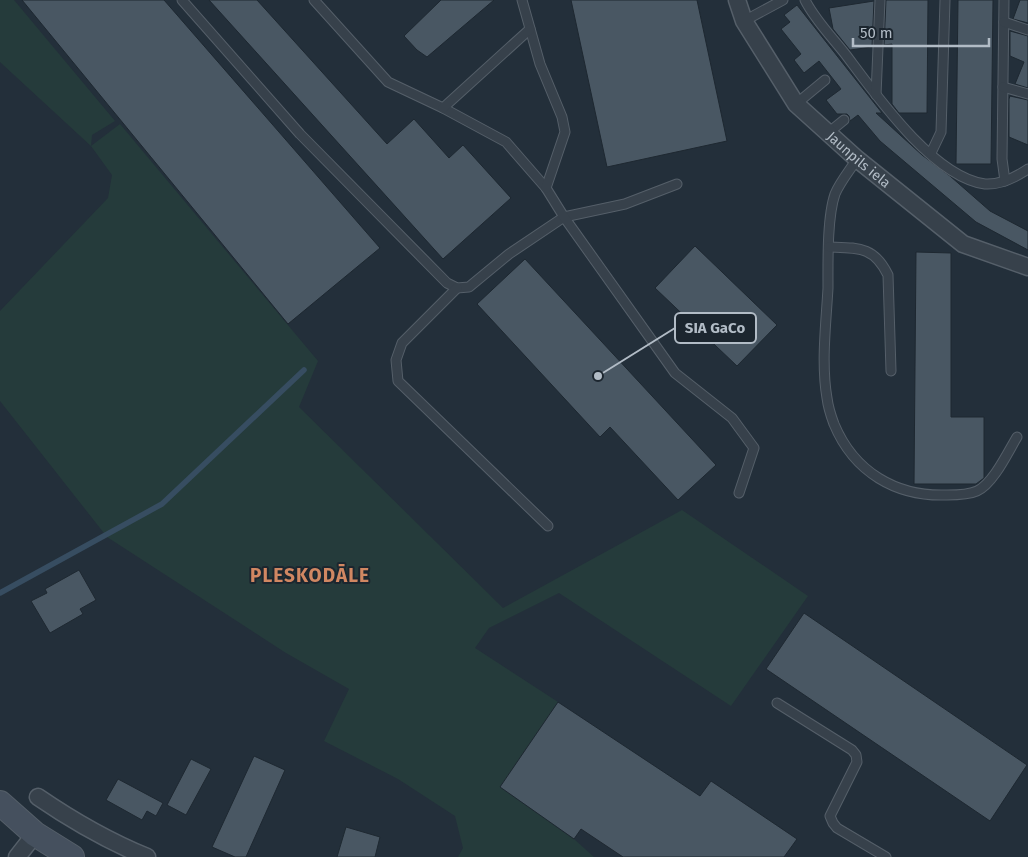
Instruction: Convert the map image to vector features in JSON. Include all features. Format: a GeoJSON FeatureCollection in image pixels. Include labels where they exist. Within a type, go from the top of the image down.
{"type":"FeatureCollection","features":[{"type":"Feature","properties":{"kind":"street","name":"Jaunpils iela"},"geometry":{"type":"LineString","coordinates":[[737,0],[744,21],[796,104],[857,159],[963,244],[1028,267]]}},
{"type":"Feature","properties":{"kind":"street"},"geometry":{"type":"LineString","coordinates":[[38,797],[88,829],[118,845],[147,857]]}},
{"type":"Feature","properties":{"kind":"street"},"geometry":{"type":"LineString","coordinates":[[0,803],[35,834],[72,857]]}},
{"type":"Feature","properties":{"kind":"street"},"geometry":{"type":"LineString","coordinates":[[17,857],[35,834]]}},
{"type":"Feature","properties":{"kind":"lane"},"geometry":{"type":"LineString","coordinates":[[182,0],[300,134],[447,283],[457,288],[469,287],[510,254],[564,217],[625,204],[677,184]]}},
{"type":"Feature","properties":{"kind":"lane"},"geometry":{"type":"LineString","coordinates":[[314,0],[388,82],[443,108],[506,142],[546,188],[564,217],[675,373],[732,418],[754,448],[738,493]]}},
{"type":"Feature","properties":{"kind":"lane"},"geometry":{"type":"LineString","coordinates":[[522,0],[540,64],[562,117],[565,132],[546,188]]}},
{"type":"Feature","properties":{"kind":"lane"},"geometry":{"type":"LineString","coordinates":[[744,21],[783,0]]}},
{"type":"Feature","properties":{"kind":"lane"},"geometry":{"type":"LineString","coordinates":[[805,0],[898,124],[948,168],[970,180],[987,184],[1005,181],[1028,169]]}},
{"type":"Feature","properties":{"kind":"lane"},"geometry":{"type":"LineString","coordinates":[[876,95],[880,0]]}},
{"type":"Feature","properties":{"kind":"lane"},"geometry":{"type":"LineString","coordinates":[[931,153],[941,132],[945,0]]}},
{"type":"Feature","properties":{"kind":"lane"},"geometry":{"type":"LineString","coordinates":[[1004,0],[1002,159],[1005,181]]}},
{"type":"Feature","properties":{"kind":"lane"},"geometry":{"type":"LineString","coordinates":[[1004,22],[1028,30]]}},
{"type":"Feature","properties":{"kind":"lane"},"geometry":{"type":"LineString","coordinates":[[443,108],[530,29]]}},
{"type":"Feature","properties":{"kind":"lane"},"geometry":{"type":"LineString","coordinates":[[796,104],[825,80]]}},
{"type":"Feature","properties":{"kind":"lane"},"geometry":{"type":"LineString","coordinates":[[1003,87],[1028,94]]}},
{"type":"Feature","properties":{"kind":"lane"},"geometry":{"type":"LineString","coordinates":[[828,133],[844,120]]}},
{"type":"Feature","properties":{"kind":"lane"},"geometry":{"type":"LineString","coordinates":[[857,159],[835,194],[831,213],[829,247],[825,370],[827,399],[834,423],[843,442],[858,463],[887,483],[909,492],[926,495],[960,495],[976,492],[984,487],[1017,437]]}},
{"type":"Feature","properties":{"kind":"lane"},"geometry":{"type":"LineString","coordinates":[[829,247],[862,248],[875,256],[883,264],[888,275],[891,371]]}},
{"type":"Feature","properties":{"kind":"lane"},"geometry":{"type":"LineString","coordinates":[[457,288],[402,343],[396,360],[398,381],[548,526]]}},
{"type":"Feature","properties":{"kind":"lane"},"geometry":{"type":"LineString","coordinates":[[777,703],[852,750],[856,755],[857,762],[830,816],[832,823],[837,828],[886,857]]}},
{"type":"Feature","properties":{"kind":"green space"},"geometry":{"type":"Polygon","coordinates":[[[0,0],[14,0],[115,121],[92,135],[91,146],[0,62],[0,0]]]}},
{"type":"Feature","properties":{"kind":"green space"},"geometry":{"type":"Polygon","coordinates":[[[120,124],[318,361],[299,407],[503,608],[682,510],[808,596],[731,706],[559,593],[489,628],[475,648],[558,702],[501,787],[574,839],[594,857],[458,857],[463,848],[455,816],[398,779],[324,741],[349,689],[286,653],[107,537],[0,401],[0,311],[108,198],[112,175],[91,146],[120,124]]]}},
{"type":"Feature","properties":{"kind":"building"},"geometry":{"type":"Polygon","coordinates":[[[22,0],[164,0],[380,248],[288,324],[22,0]]]}},
{"type":"Feature","properties":{"kind":"building"},"geometry":{"type":"Polygon","coordinates":[[[209,0],[257,0],[387,144],[414,119],[449,158],[463,145],[511,198],[443,259],[209,0]]]}},
{"type":"Feature","properties":{"kind":"building"},"geometry":{"type":"Polygon","coordinates":[[[441,0],[494,0],[427,57],[417,50],[404,36],[441,0]]]}},
{"type":"Feature","properties":{"kind":"building"},"geometry":{"type":"Polygon","coordinates":[[[571,0],[697,0],[727,141],[607,167],[571,0]]]}},
{"type":"Feature","properties":{"kind":"building"},"geometry":{"type":"Polygon","coordinates":[[[886,0],[928,0],[927,113],[899,113],[892,104],[892,44],[884,45],[886,0]]]}},
{"type":"Feature","properties":{"kind":"building"},"geometry":{"type":"Polygon","coordinates":[[[958,0],[993,0],[991,164],[956,164],[958,0]]]}},
{"type":"Feature","properties":{"kind":"building"},"geometry":{"type":"Polygon","coordinates":[[[1020,0],[1028,0],[1028,23],[1013,19],[1020,0]]]}},
{"type":"Feature","properties":{"kind":"building"},"geometry":{"type":"Polygon","coordinates":[[[874,1],[872,47],[850,50],[833,29],[829,8],[874,1]]]}},
{"type":"Feature","properties":{"kind":"building"},"geometry":{"type":"Polygon","coordinates":[[[797,5],[882,113],[876,113],[922,155],[950,176],[990,211],[1028,231],[1028,250],[976,222],[880,141],[858,115],[850,121],[847,114],[837,114],[826,100],[841,89],[819,61],[804,73],[794,60],[801,54],[781,29],[790,22],[784,15],[797,5]]]}},
{"type":"Feature","properties":{"kind":"building"},"geometry":{"type":"Polygon","coordinates":[[[1010,31],[1028,36],[1028,88],[1015,84],[1024,62],[1010,56],[1010,31]]]}},
{"type":"Feature","properties":{"kind":"building"},"geometry":{"type":"Polygon","coordinates":[[[1010,96],[1028,100],[1028,145],[1009,137],[1010,96]]]}},
{"type":"Feature","properties":{"kind":"building"},"geometry":{"type":"Polygon","coordinates":[[[695,246],[777,325],[737,366],[655,288],[695,246]]]}},
{"type":"Feature","properties":{"kind":"building"},"geometry":{"type":"Polygon","coordinates":[[[916,252],[951,253],[951,417],[984,417],[984,478],[976,484],[914,484],[916,252]]]}},
{"type":"Feature","properties":{"kind":"building"},"geometry":{"type":"Polygon","coordinates":[[[525,259],[716,465],[678,500],[610,427],[600,437],[477,304],[525,259]]]}},
{"type":"Feature","properties":{"kind":"building"},"geometry":{"type":"Polygon","coordinates":[[[79,570],[96,600],[80,609],[83,614],[50,633],[31,601],[47,593],[45,589],[79,570]]]}},
{"type":"Feature","properties":{"kind":"building"},"geometry":{"type":"Polygon","coordinates":[[[804,613],[1027,765],[990,821],[766,669],[804,613]]]}},
{"type":"Feature","properties":{"kind":"building"},"geometry":{"type":"Polygon","coordinates":[[[558,702],[700,796],[711,781],[797,839],[784,857],[623,857],[581,829],[574,839],[500,787],[558,702]]]}},
{"type":"Feature","properties":{"kind":"building"},"geometry":{"type":"Polygon","coordinates":[[[254,756],[285,770],[246,857],[235,857],[212,847],[254,756]]]}},
{"type":"Feature","properties":{"kind":"building"},"geometry":{"type":"Polygon","coordinates":[[[191,759],[211,769],[186,815],[167,805],[191,759]]]}},
{"type":"Feature","properties":{"kind":"building"},"geometry":{"type":"Polygon","coordinates":[[[118,779],[163,803],[156,816],[147,811],[142,820],[106,800],[118,779]]]}},
{"type":"Feature","properties":{"kind":"building"},"geometry":{"type":"Polygon","coordinates":[[[346,827],[380,837],[375,857],[337,857],[346,827]]]}},
{"type":"Feature","properties":{"kind":"waterway"},"geometry":{"type":"LineString","coordinates":[[0,593],[162,504],[304,370]]}},
{"type":"Feature","properties":{"kind":"place","name":"SIA GaCo"},"geometry":{"type":"Point","coordinates":[598,376]}},
{"type":"Feature","properties":{"kind":"district","name":"PLESKODĀLE"},"geometry":{"type":"Point","coordinates":[310,575]}}]}
